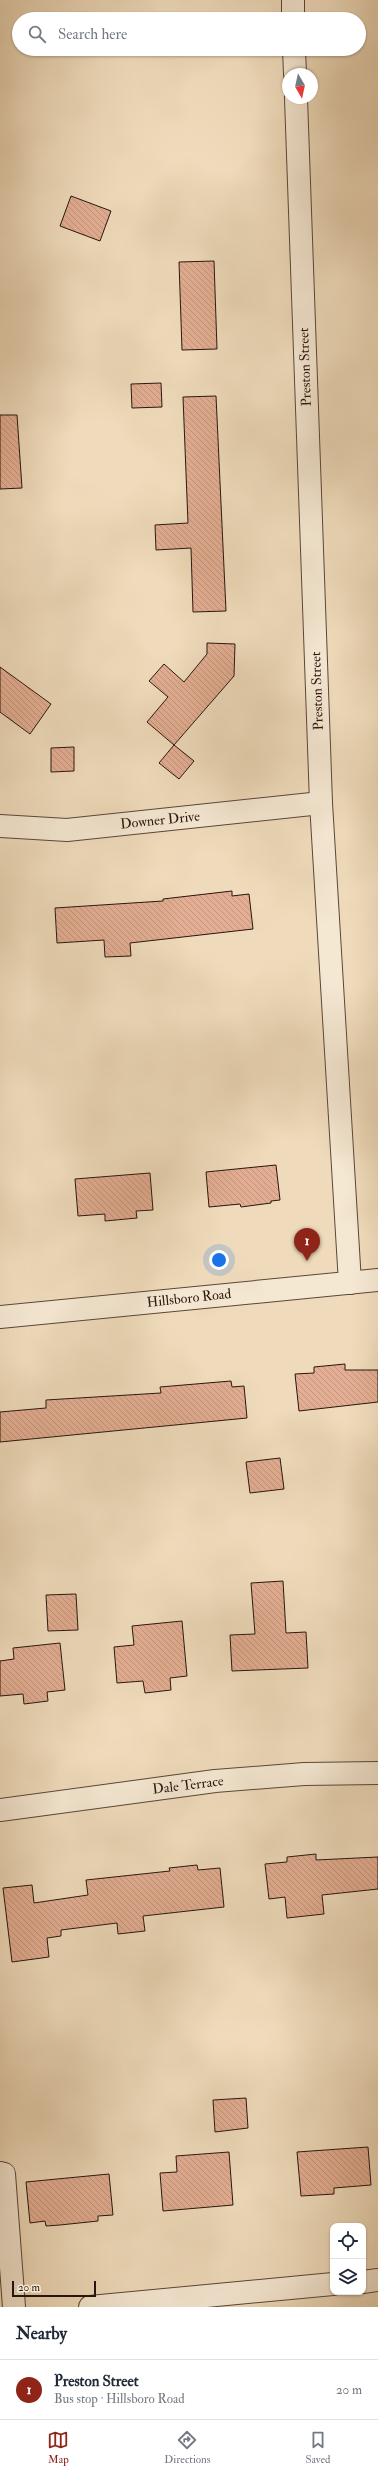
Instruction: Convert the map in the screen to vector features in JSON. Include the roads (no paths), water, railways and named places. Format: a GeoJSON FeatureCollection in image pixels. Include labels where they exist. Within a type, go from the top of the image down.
{"type":"FeatureCollection","features":[{"type":"Feature","properties":{"kind":"street"},"geometry":{"type":"LineString","coordinates":[[293,0],[293,12]]}},
{"type":"Feature","properties":{"kind":"street"},"geometry":{"type":"LineString","coordinates":[[294,56],[295,68]]}},
{"type":"Feature","properties":{"kind":"street","name":"Preston Street"},"geometry":{"type":"LineString","coordinates":[[296,104],[320,803],[350,1283]]}},
{"type":"Feature","properties":{"kind":"street","name":"Downer Drive"},"geometry":{"type":"LineString","coordinates":[[0,826],[67,830],[320,803]]}},
{"type":"Feature","properties":{"kind":"street","name":"Hillsboro Road"},"geometry":{"type":"LineString","coordinates":[[0,1317],[378,1280]]}},
{"type":"Feature","properties":{"kind":"street","name":"Dale Terrace"},"geometry":{"type":"LineString","coordinates":[[0,1810],[215,1781],[304,1774],[378,1773]]}},
{"type":"Feature","properties":{"kind":"street"},"geometry":{"type":"LineString","coordinates":[[0,2173],[4,2174],[14,2307]]}},
{"type":"Feature","properties":{"kind":"street"},"geometry":{"type":"LineString","coordinates":[[366,2282],[378,2280]]}},
{"type":"Feature","properties":{"kind":"street"},"geometry":{"type":"LineString","coordinates":[[90,2307],[330,2284]]}},
{"type":"Feature","properties":{"kind":"place","name":"Preston Street"},"geometry":{"type":"Point","coordinates":[307,1261]}}]}
